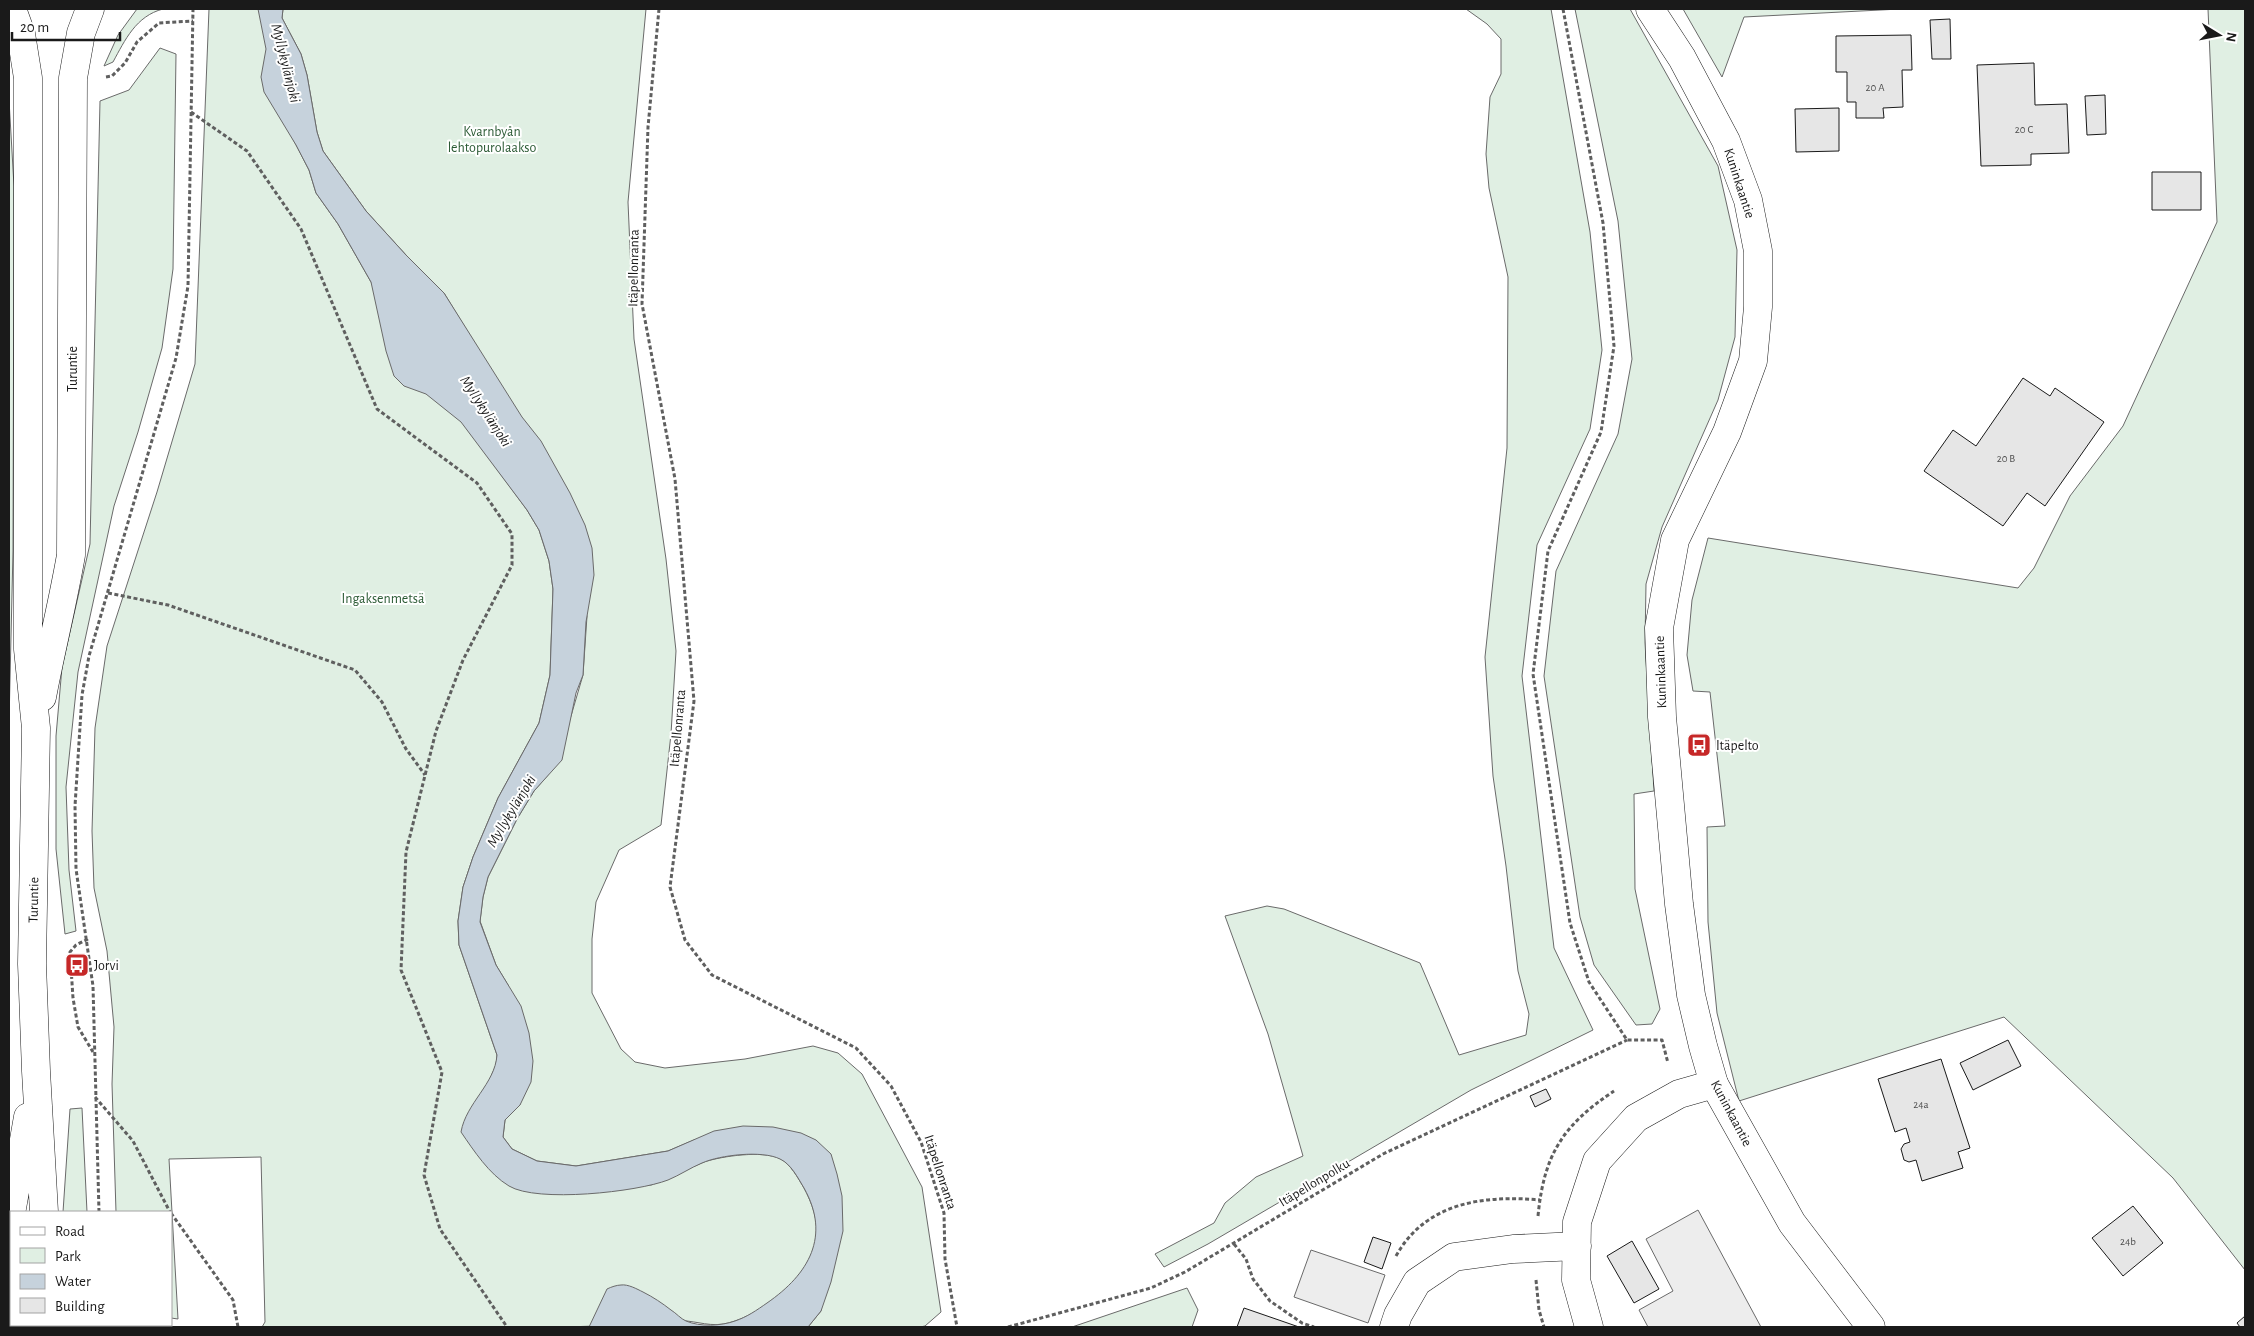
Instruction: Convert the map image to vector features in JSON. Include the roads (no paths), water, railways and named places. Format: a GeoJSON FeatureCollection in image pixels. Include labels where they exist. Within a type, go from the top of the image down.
{"type":"FeatureCollection","features":[{"type":"Feature","properties":{"kind":"main road","name":"Turuntie"},"geometry":{"type":"LineString","coordinates":[[12,9],[21,34],[28,78],[28,649],[36,728],[32,964],[44,1211]]}},
{"type":"Feature","properties":{"kind":"main road","name":"Turuntie"},"geometry":{"type":"LineString","coordinates":[[36,728],[71,555],[73,78],[80,33],[90,9]]}},
{"type":"Feature","properties":{"kind":"main road","name":"Kuninkaantie"},"geometry":{"type":"LineString","coordinates":[[1650,9],[1682,58],[1726,141],[1748,200],[1758,251],[1758,307],[1753,362],[1727,432],[1675,540],[1659,628],[1662,717],[1691,995],[1714,1084],[1792,1223],[1871,1327]]}},
{"type":"Feature","properties":{"kind":"main road","name":"Turuntie"},"geometry":{"type":"LineString","coordinates":[[12,1211],[36,1071]]}},
{"type":"Feature","properties":{"kind":"main road"},"geometry":{"type":"LineString","coordinates":[[1590,1327],[1576,1280],[1577,1222],[1597,1161],[1636,1118],[1679,1094],[1714,1084]]}},
{"type":"Feature","properties":{"kind":"main road"},"geometry":{"type":"LineString","coordinates":[[1394,1327],[1398,1315],[1418,1282],[1454,1257],[1513,1249],[1577,1246]]}},
{"type":"Feature","properties":{"kind":"water","name":"Myllykylänjoki"},"geometry":{"type":"Polygon","coordinates":[[[258,9],[283,9],[282,18],[301,54],[307,75],[317,132],[323,151],[366,211],[444,293],[522,417],[541,441],[570,493],[585,525],[592,548],[594,575],[586,622],[583,675],[576,693],[562,760],[534,791],[517,819],[488,877],[483,897],[480,922],[496,965],[521,1006],[529,1033],[533,1061],[531,1082],[520,1105],[505,1120],[503,1137],[512,1149],[537,1161],[576,1166],[668,1151],[714,1131],[743,1126],[773,1127],[801,1133],[816,1140],[831,1154],[837,1174],[842,1196],[843,1231],[831,1282],[821,1311],[808,1327],[589,1327],[607,1289],[618,1285],[627,1285],[635,1288],[657,1300],[684,1320],[704,1325],[729,1323],[739,1319],[756,1311],[782,1292],[804,1267],[811,1253],[815,1238],[816,1222],[812,1206],[804,1188],[797,1176],[784,1161],[772,1156],[763,1155],[730,1156],[702,1163],[668,1180],[634,1188],[587,1194],[541,1194],[523,1191],[509,1186],[502,1181],[482,1162],[461,1132],[468,1112],[491,1075],[497,1055],[459,945],[458,921],[463,887],[473,857],[498,798],[539,723],[550,675],[553,589],[549,561],[539,530],[527,510],[461,422],[426,394],[404,386],[394,376],[386,351],[371,282],[338,224],[316,193],[309,170],[264,92],[261,77],[266,49],[258,9]]]}},
{"type":"Feature","properties":{"kind":"place","name":"Itäpelto"},"geometry":{"type":"Point","coordinates":[1699,745]}},
{"type":"Feature","properties":{"kind":"place","name":"Jorvi"},"geometry":{"type":"Point","coordinates":[77,965]}},
{"type":"Feature","properties":{"kind":"park label","name":"Kvarnbyån lehtopurolaakso"},"geometry":{"type":"Point","coordinates":[492,140]}},
{"type":"Feature","properties":{"kind":"park label","name":"Ingaksenmetsä"},"geometry":{"type":"Point","coordinates":[383,598]}}]}
